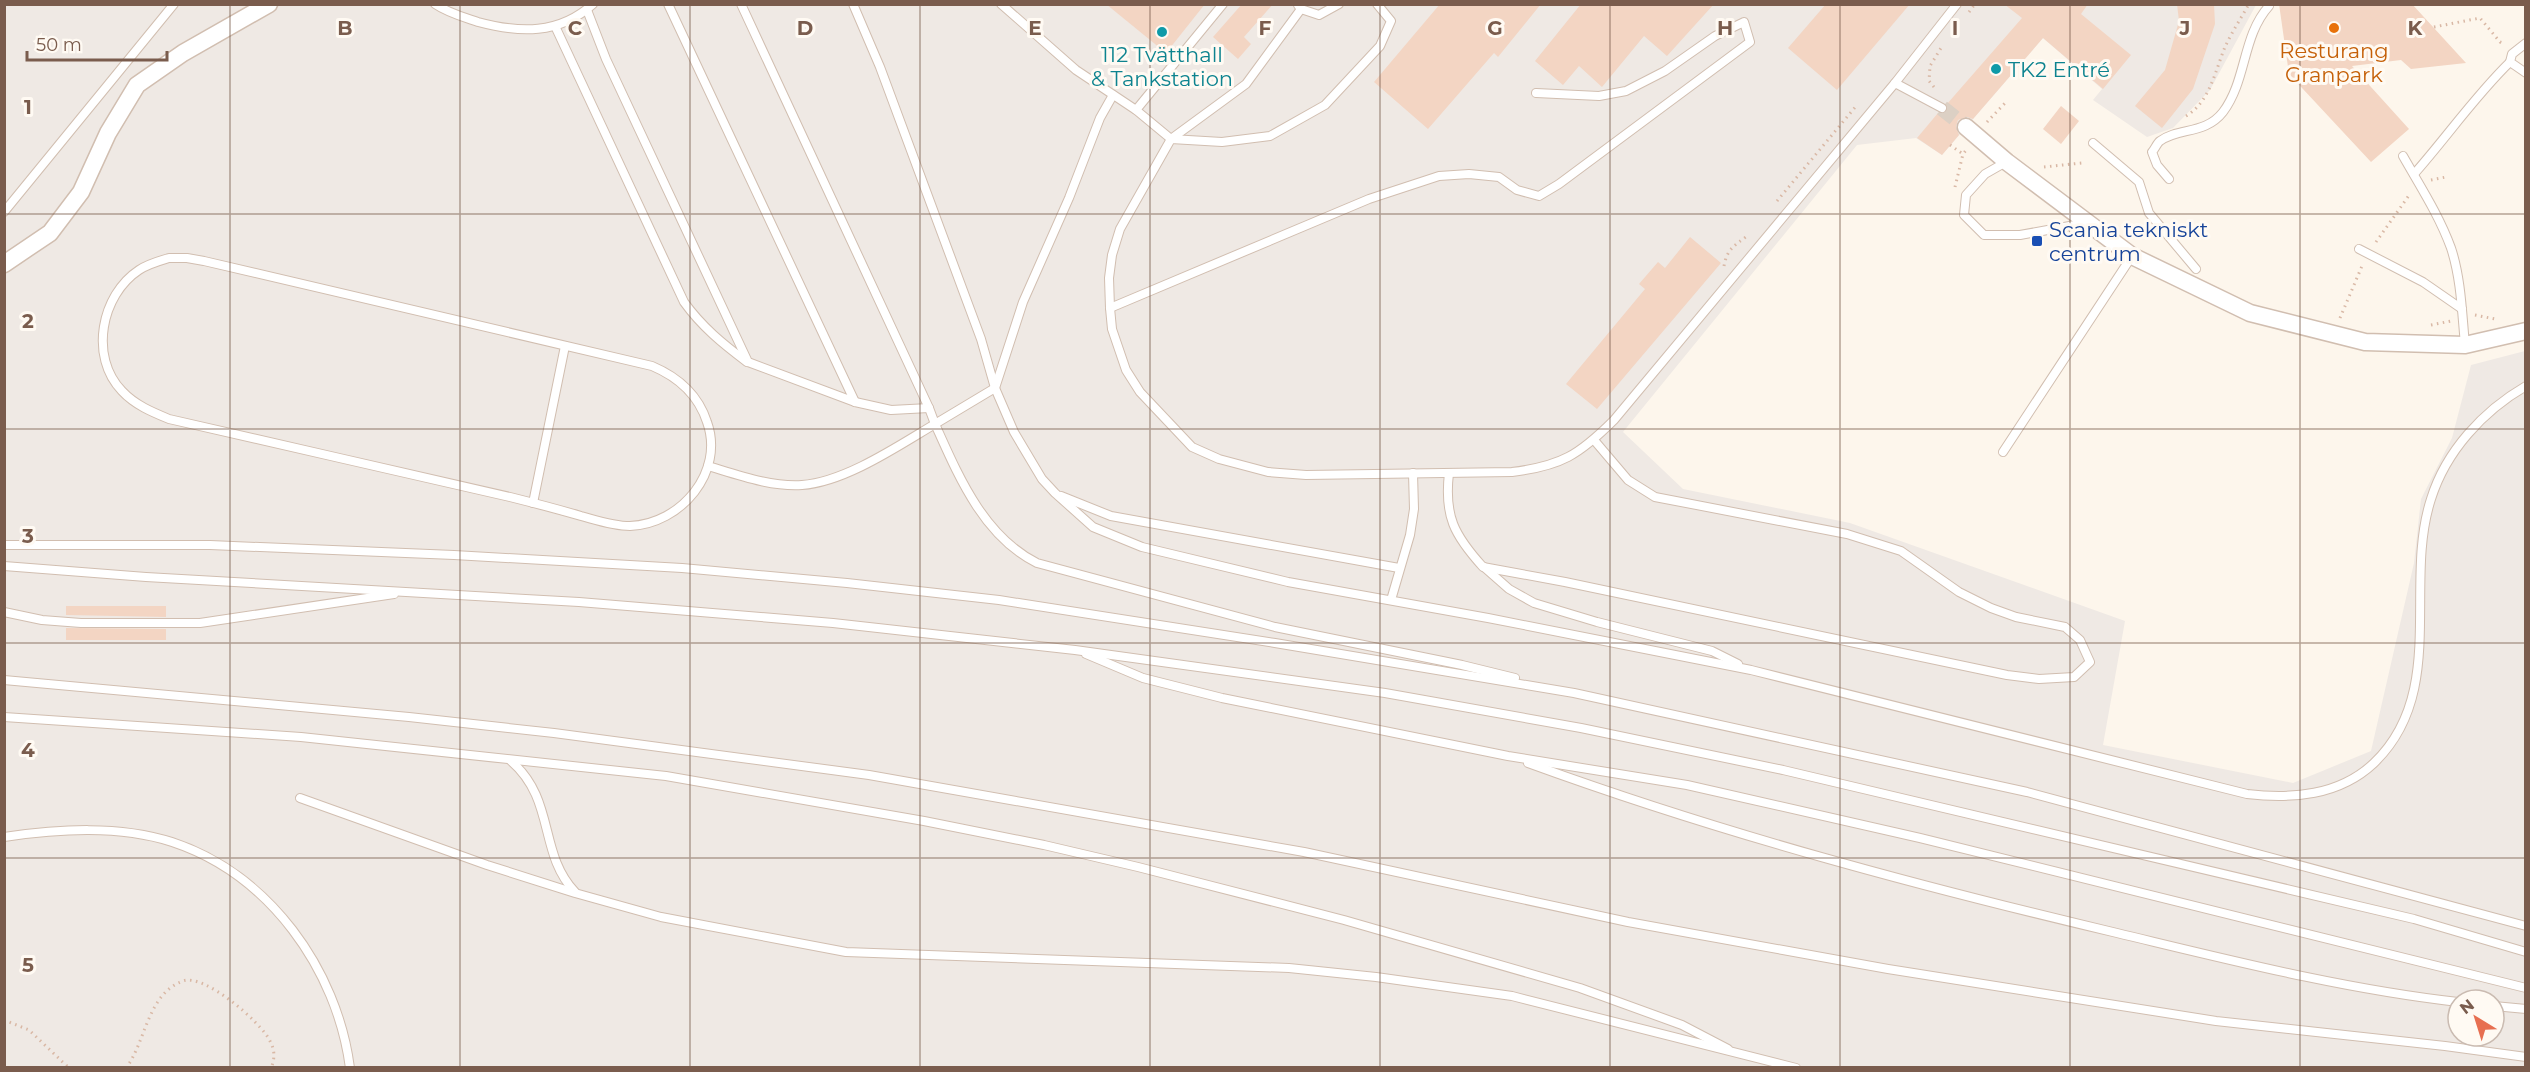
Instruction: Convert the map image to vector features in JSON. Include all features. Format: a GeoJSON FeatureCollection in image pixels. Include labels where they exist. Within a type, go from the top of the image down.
{"type":"FeatureCollection","features":[{"type":"Feature","properties":{"kind":"street"},"geometry":{"type":"LineString","coordinates":[[4,264],[50,233],[81,192],[108,133],[137,85],[183,53],[269,4]]}},
{"type":"Feature","properties":{"kind":"street"},"geometry":{"type":"LineString","coordinates":[[1965,127],[2007,162],[2132,256],[2250,313],[2365,342],[2465,345],[2526,331]]}},
{"type":"Feature","properties":{"kind":"lane"},"geometry":{"type":"LineString","coordinates":[[4,212],[174,4]]}},
{"type":"Feature","properties":{"kind":"lane"},"geometry":{"type":"LineString","coordinates":[[435,4],[460,16],[518,31],[555,26],[590,7],[606,59],[748,362]]}},
{"type":"Feature","properties":{"kind":"lane"},"geometry":{"type":"LineString","coordinates":[[668,4],[855,402]]}},
{"type":"Feature","properties":{"kind":"lane"},"geometry":{"type":"LineString","coordinates":[[741,4],[957,472],[981,512],[999,536],[1014,549],[1037,563],[1275,627],[1462,665],[1574,693],[2027,792],[2526,926]]}},
{"type":"Feature","properties":{"kind":"lane"},"geometry":{"type":"LineString","coordinates":[[853,4],[902,127],[981,339],[995,388],[1014,432],[1042,479],[1093,527],[1142,547],[1288,582],[1751,670],[2247,794],[2269,796],[2320,793],[2345,783],[2365,771],[2395,740],[2412,699],[2418,664],[2422,551],[2425,521],[2431,497],[2456,449],[2475,426],[2495,407],[2526,386]]}},
{"type":"Feature","properties":{"kind":"lane"},"geometry":{"type":"LineString","coordinates":[[1001,4],[1076,70],[1136,110],[1172,139],[1222,142],[1270,136],[1325,105],[1380,46],[1391,21],[1377,4]]}},
{"type":"Feature","properties":{"kind":"lane"},"geometry":{"type":"LineString","coordinates":[[1136,110],[1223,4]]}},
{"type":"Feature","properties":{"kind":"lane"},"geometry":{"type":"LineString","coordinates":[[1339,4],[1319,15],[1300,7],[1246,84],[1172,139],[1119,229],[1111,267],[1112,329],[1126,370],[1140,392],[1192,447],[1219,459],[1268,472],[1306,475],[1512,472],[1540,468],[1558,462],[1594,440],[1614,420],[1895,83],[1957,4]]}},
{"type":"Feature","properties":{"kind":"lane"},"geometry":{"type":"LineString","coordinates":[[2169,178],[2157,165],[2152,152],[2160,141],[2179,133],[2199,130],[2222,113],[2238,84],[2247,46],[2260,16],[2270,6]]}},
{"type":"Feature","properties":{"kind":"lane"},"geometry":{"type":"LineString","coordinates":[[1110,308],[1369,199],[1438,176],[1469,174],[1499,177],[1517,190],[1539,196],[1559,184],[1750,42],[1744,22],[1715,36],[1665,71],[1626,92],[1599,96],[1536,93]]}},
{"type":"Feature","properties":{"kind":"lane"},"geometry":{"type":"LineString","coordinates":[[555,26],[684,302],[706,329],[748,362],[855,402],[891,410],[929,408]]}},
{"type":"Feature","properties":{"kind":"lane"},"geometry":{"type":"LineString","coordinates":[[2414,174],[2448,136],[2493,78],[2510,62],[2512,54],[2523,45]]}},
{"type":"Feature","properties":{"kind":"lane"},"geometry":{"type":"LineString","coordinates":[[2510,62],[2526,73]]}},
{"type":"Feature","properties":{"kind":"lane"},"geometry":{"type":"LineString","coordinates":[[1895,83],[1942,108]]}},
{"type":"Feature","properties":{"kind":"lane"},"geometry":{"type":"LineString","coordinates":[[708,466],[746,477],[803,485],[840,475],[868,463],[995,388],[1023,302],[1069,198],[1100,118],[1113,95]]}},
{"type":"Feature","properties":{"kind":"lane"},"geometry":{"type":"LineString","coordinates":[[2093,143],[2139,182],[2149,213],[2196,269]]}},
{"type":"Feature","properties":{"kind":"lane"},"geometry":{"type":"LineString","coordinates":[[2403,156],[2433,208],[2451,248],[2462,309],[2465,345]]}},
{"type":"Feature","properties":{"kind":"lane"},"geometry":{"type":"LineString","coordinates":[[2007,162],[1985,174],[1966,195],[1964,215],[1984,235],[2020,235],[2086,223]]}},
{"type":"Feature","properties":{"kind":"lane"},"geometry":{"type":"LineString","coordinates":[[2359,249],[2423,282],[2462,309]]}},
{"type":"Feature","properties":{"kind":"lane"},"geometry":{"type":"LineString","coordinates":[[2003,452],[2132,256]]}},
{"type":"Feature","properties":{"kind":"lane"},"geometry":{"type":"LineString","coordinates":[[169,258],[187,258],[324,287],[565,346],[652,366],[670,374],[687,387],[700,405],[708,423],[712,445],[708,466],[696,490],[684,504],[667,515],[651,521],[630,526],[609,523],[533,503],[169,419],[148,411],[120,390],[110,374],[104,356],[103,337],[106,315],[112,298],[138,271],[169,258]]}},
{"type":"Feature","properties":{"kind":"lane"},"geometry":{"type":"LineString","coordinates":[[533,503],[565,346]]}},
{"type":"Feature","properties":{"kind":"lane"},"geometry":{"type":"LineString","coordinates":[[1483,567],[1565,582],[2007,675],[2039,679],[2074,677],[2090,662],[2080,640],[2065,627],[2016,617],[1991,608],[1959,592],[1901,551],[1847,534],[1655,497],[1628,480],[1594,440]]}},
{"type":"Feature","properties":{"kind":"lane"},"geometry":{"type":"LineString","coordinates":[[1449,472],[1447,496],[1449,514],[1456,533],[1483,567],[1509,589],[1534,603],[1712,651],[1751,670]]}},
{"type":"Feature","properties":{"kind":"lane"},"geometry":{"type":"LineString","coordinates":[[1390,600],[1410,535],[1414,509],[1413,473]]}},
{"type":"Feature","properties":{"kind":"lane"},"geometry":{"type":"LineString","coordinates":[[1055,493],[1111,516],[1399,568]]}},
{"type":"Feature","properties":{"kind":"lane"},"geometry":{"type":"LineString","coordinates":[[4,545],[210,544],[310,547],[682,568],[847,583],[999,600],[1574,693]]}},
{"type":"Feature","properties":{"kind":"lane"},"geometry":{"type":"LineString","coordinates":[[4,566],[146,577],[579,602],[833,623],[1075,650],[1385,693],[1581,728],[1772,767],[2414,918],[2526,952]]}},
{"type":"Feature","properties":{"kind":"lane"},"geometry":{"type":"LineString","coordinates":[[4,612],[42,620],[81,623],[200,623],[412,592]]}},
{"type":"Feature","properties":{"kind":"lane"},"geometry":{"type":"LineString","coordinates":[[1075,650],[1143,678],[1222,698],[1508,756],[1687,785],[1909,835],[2526,988]]}},
{"type":"Feature","properties":{"kind":"lane"},"geometry":{"type":"LineString","coordinates":[[4,680],[409,717],[554,733],[869,775],[1304,852],[1628,922],[1888,969],[2216,1021],[2445,1046],[2526,1058]]}},
{"type":"Feature","properties":{"kind":"lane"},"geometry":{"type":"LineString","coordinates":[[4,717],[301,737],[666,776],[924,822],[1117,862],[1244,893],[1580,988],[1682,1025],[1728,1049]]}},
{"type":"Feature","properties":{"kind":"lane"},"geometry":{"type":"LineString","coordinates":[[1508,756],[1627,799],[1756,838],[1985,902],[2257,966],[2406,996],[2446,1001]]}},
{"type":"Feature","properties":{"kind":"lane"},"geometry":{"type":"LineString","coordinates":[[511,761],[521,770],[540,800],[555,862],[567,884],[575,893]]}},
{"type":"Feature","properties":{"kind":"lane"},"geometry":{"type":"LineString","coordinates":[[300,798],[487,865],[575,893],[661,917],[846,952],[1289,968],[1455,987],[1512,996],[1796,1068]]}},
{"type":"Feature","properties":{"kind":"lane"},"geometry":{"type":"LineString","coordinates":[[4,837],[69,831],[145,836],[173,843],[202,855],[230,872],[258,893],[283,917],[316,966],[340,1019],[350,1068]]}},
{"type":"Feature","properties":{"kind":"lane"},"geometry":{"type":"LineString","coordinates":[[2506,1007],[2526,1009]]}},
{"type":"Feature","properties":{"kind":"path"},"geometry":{"type":"LineString","coordinates":[[1969,13],[1975,4]]}},
{"type":"Feature","properties":{"kind":"path"},"geometry":{"type":"LineString","coordinates":[[2184,118],[2193,112],[2206,97],[2227,43],[2249,4]]}},
{"type":"Feature","properties":{"kind":"path"},"geometry":{"type":"LineString","coordinates":[[2434,27],[2469,22],[2480,18],[2500,42],[2523,45]]}},
{"type":"Feature","properties":{"kind":"path"},"geometry":{"type":"LineString","coordinates":[[1937,91],[1929,81],[1930,66],[1942,47]]}},
{"type":"Feature","properties":{"kind":"path"},"geometry":{"type":"LineString","coordinates":[[2044,167],[2082,163]]}},
{"type":"Feature","properties":{"kind":"path"},"geometry":{"type":"LineString","coordinates":[[2348,322],[2339,320],[2377,240],[2408,196],[2431,180],[2446,177]]}},
{"type":"Feature","properties":{"kind":"path"},"geometry":{"type":"LineString","coordinates":[[2377,240],[2384,246]]}},
{"type":"Feature","properties":{"kind":"path"},"geometry":{"type":"LineString","coordinates":[[2475,309],[2477,315]]}},
{"type":"Feature","properties":{"kind":"path"},"geometry":{"type":"LineString","coordinates":[[2428,326],[2477,315],[2502,321]]}},
{"type":"Feature","properties":{"kind":"path"},"geometry":{"type":"LineString","coordinates":[[126,1068],[133,1059],[153,1010],[161,997],[172,987],[191,980],[213,988],[240,1009],[265,1034],[274,1050],[274,1061],[271,1068]]}},
{"type":"Feature","properties":{"kind":"path"},"geometry":{"type":"LineString","coordinates":[[4,1020],[29,1030],[69,1068]]}},
{"type":"Feature","properties":{"kind":"shaded area"},"geometry":{"type":"Polygon","coordinates":[[[5,5],[2256,5],[2210,90],[2173,128],[2147,137],[2093,100],[2102,89],[2043,38],[1942,155],[1916,138],[1857,145],[1623,432],[1683,489],[1850,523],[2125,621],[2103,745],[2293,783],[2371,751],[2414,563],[2421,499],[2452,438],[2471,365],[2525,351],[2525,1067],[5,1068],[5,5]]]}},
{"type":"Feature","properties":{"kind":"building","name":"112 Tvätthall & Tankstation"},"geometry":{"type":"Polygon","coordinates":[[[1106,4],[1205,4],[1166,53],[1106,4]]]}},
{"type":"Feature","properties":{"kind":"building"},"geometry":{"type":"Polygon","coordinates":[[[1242,4],[1273,4],[1244,37],[1251,44],[1238,59],[1213,37],[1242,4]]]}},
{"type":"Feature","properties":{"kind":"building"},"geometry":{"type":"Polygon","coordinates":[[[1440,4],[1541,4],[1498,57],[1494,53],[1428,129],[1374,82],[1440,4]]]}},
{"type":"Feature","properties":{"kind":"building"},"geometry":{"type":"Polygon","coordinates":[[[1581,4],[1714,4],[1667,56],[1644,36],[1602,87],[1579,66],[1563,85],[1535,61],[1581,4]]]}},
{"type":"Feature","properties":{"kind":"building"},"geometry":{"type":"Polygon","coordinates":[[[1826,4],[1910,4],[1837,90],[1788,48],[1826,4]]]}},
{"type":"Feature","properties":{"kind":"building"},"geometry":{"type":"Polygon","coordinates":[[[2004,4],[2088,4],[2081,14],[2131,55],[2103,89],[2043,38],[1973,119],[1967,117],[1958,120],[1956,126],[1959,135],[1942,155],[1917,138],[1938,113],[1943,114],[1947,111],[1947,104],[2022,18],[2004,4]]]}},
{"type":"Feature","properties":{"kind":"building"},"geometry":{"type":"Polygon","coordinates":[[[2177,4],[2214,4],[2215,24],[2193,89],[2162,128],[2135,106],[2165,70],[2179,21],[2177,4]]]}},
{"type":"Feature","properties":{"kind":"building"},"geometry":{"type":"Polygon","coordinates":[[[2279,4],[2412,4],[2466,63],[2411,69],[2401,60],[2352,66],[2409,129],[2371,162],[2289,74],[2279,4]]]}},
{"type":"Feature","properties":{"kind":"building"},"geometry":{"type":"Polygon","coordinates":[[[2061,106],[2079,121],[2061,144],[2043,129],[2061,106]]]}},
{"type":"Feature","properties":{"kind":"building"},"geometry":{"type":"Polygon","coordinates":[[[1690,237],[1721,263],[1597,409],[1566,384],[1645,289],[1639,284],[1658,262],[1665,268],[1690,237]]]}},
{"type":"Feature","properties":{"kind":"building"},"geometry":{"type":"Polygon","coordinates":[[[66,606],[166,606],[166,617],[66,615],[66,606]]]}},
{"type":"Feature","properties":{"kind":"building"},"geometry":{"type":"Polygon","coordinates":[[[66,628],[166,629],[166,640],[66,640],[66,628]]]}},
{"type":"Feature","properties":{"kind":"tunnel"},"geometry":{"type":"LineString","coordinates":[[1942,108],[1966,127]]}},
{"type":"Feature","properties":{"kind":"place","name":"Resturang Granpark"},"geometry":{"type":"Point","coordinates":[2334,28]}},
{"type":"Feature","properties":{"kind":"place","name":"112 Tvätthall & Tankstation"},"geometry":{"type":"Point","coordinates":[1162,32]}},
{"type":"Feature","properties":{"kind":"place","name":"TK2 Entré"},"geometry":{"type":"Point","coordinates":[1996,69]}},
{"type":"Feature","properties":{"kind":"place","name":"Scania tekniskt centrum"},"geometry":{"type":"Point","coordinates":[2037,241]}}]}
